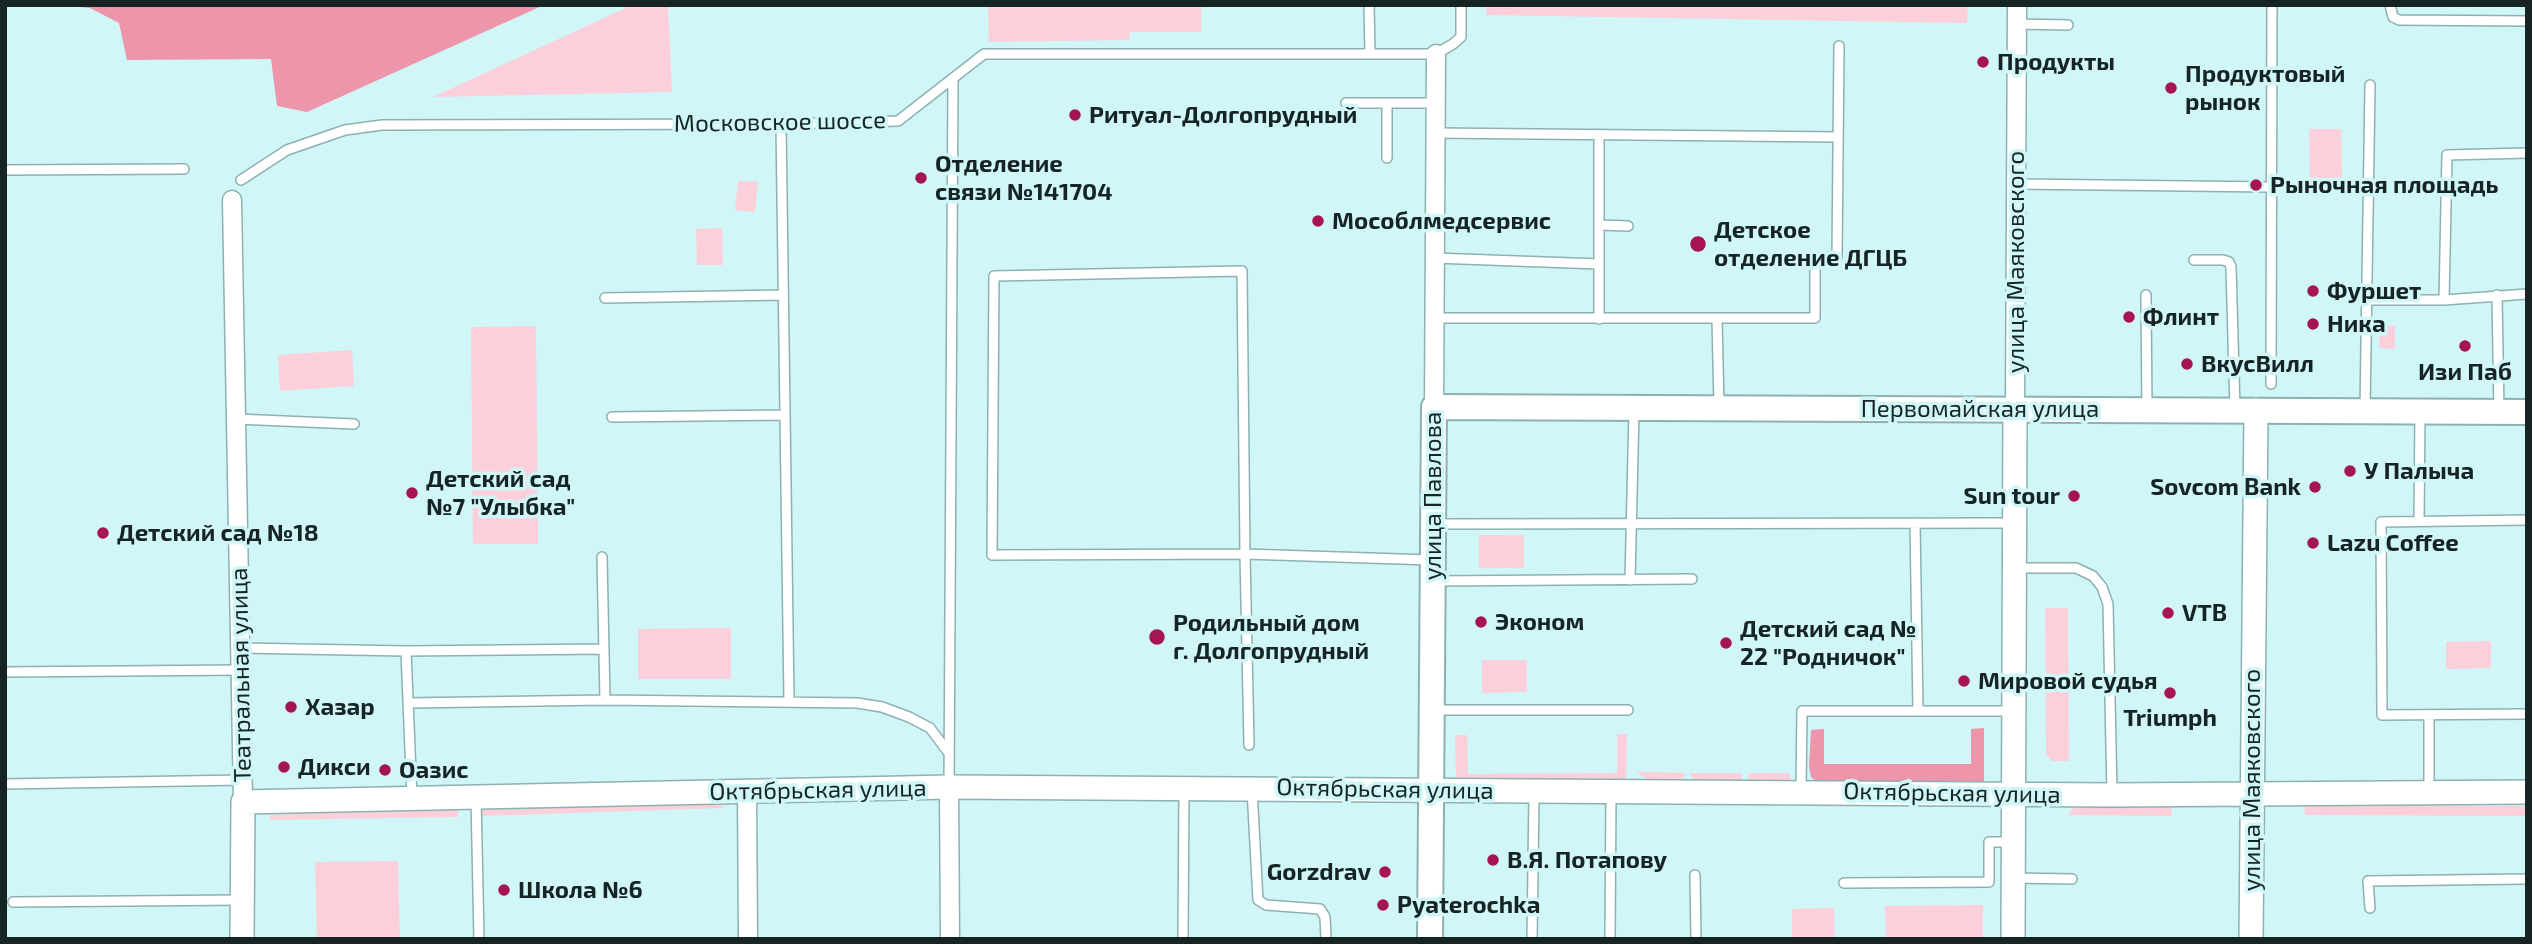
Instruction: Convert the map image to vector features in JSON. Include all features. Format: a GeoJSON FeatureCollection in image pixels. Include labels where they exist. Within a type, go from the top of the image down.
{"type":"FeatureCollection","features":[{"type":"Feature","properties":{"kind":"main road","name":"Первомайская улица"},"geometry":{"type":"LineString","coordinates":[[1434,407],[2527,412]]}},
{"type":"Feature","properties":{"kind":"main road","name":"улица Павлова"},"geometry":{"type":"LineString","coordinates":[[1430,939],[1434,407]]}},
{"type":"Feature","properties":{"kind":"street","name":"улица Маяковского"},"geometry":{"type":"LineString","coordinates":[[2013,939],[2017,5]]}},
{"type":"Feature","properties":{"kind":"street","name":"улица Павлова"},"geometry":{"type":"LineString","coordinates":[[1434,407],[1436,54]]}},
{"type":"Feature","properties":{"kind":"street","name":"Театральная улица"},"geometry":{"type":"LineString","coordinates":[[232,200],[241,648],[243,939]]}},
{"type":"Feature","properties":{"kind":"street","name":"улица Маяковского"},"geometry":{"type":"LineString","coordinates":[[2246,410],[2252,794],[2251,939]]}},
{"type":"Feature","properties":{"kind":"street","name":"Октябрьская улица"},"geometry":{"type":"LineString","coordinates":[[243,791],[412,800],[949,787],[2112,795],[2527,792]]}},
{"type":"Feature","properties":{"kind":"street"},"geometry":{"type":"LineString","coordinates":[[949,787],[950,939]]}},
{"type":"Feature","properties":{"kind":"street"},"geometry":{"type":"LineString","coordinates":[[747,792],[748,939]]}},
{"type":"Feature","properties":{"kind":"lane"},"geometry":{"type":"LineString","coordinates":[[1369,5],[1370,54]]}},
{"type":"Feature","properties":{"kind":"lane"},"geometry":{"type":"LineString","coordinates":[[1436,54],[1461,37],[1461,5]]}},
{"type":"Feature","properties":{"kind":"lane"},"geometry":{"type":"LineString","coordinates":[[2271,384],[2272,5]]}},
{"type":"Feature","properties":{"kind":"lane"},"geometry":{"type":"LineString","coordinates":[[2390,5],[2393,17],[2399,20],[2527,21]]}},
{"type":"Feature","properties":{"kind":"lane"},"geometry":{"type":"LineString","coordinates":[[2017,24],[2068,25]]}},
{"type":"Feature","properties":{"kind":"lane"},"geometry":{"type":"LineString","coordinates":[[1434,317],[1717,320],[1815,318],[1815,257],[1838,257],[1839,46]]}},
{"type":"Feature","properties":{"kind":"lane","name":"Московское шоссе"},"geometry":{"type":"LineString","coordinates":[[241,180],[287,150],[345,130],[382,125],[898,121],[984,54],[1436,54]]}},
{"type":"Feature","properties":{"kind":"lane"},"geometry":{"type":"LineString","coordinates":[[949,787],[953,78]]}},
{"type":"Feature","properties":{"kind":"lane"},"geometry":{"type":"LineString","coordinates":[[2365,411],[2370,85]]}},
{"type":"Feature","properties":{"kind":"lane"},"geometry":{"type":"LineString","coordinates":[[1346,103],[1436,103]]}},
{"type":"Feature","properties":{"kind":"lane"},"geometry":{"type":"LineString","coordinates":[[1387,103],[1387,158]]}},
{"type":"Feature","properties":{"kind":"lane"},"geometry":{"type":"LineString","coordinates":[[781,124],[789,701]]}},
{"type":"Feature","properties":{"kind":"lane"},"geometry":{"type":"LineString","coordinates":[[1435,133],[1838,137]]}},
{"type":"Feature","properties":{"kind":"lane"},"geometry":{"type":"LineString","coordinates":[[1599,136],[1599,319]]}},
{"type":"Feature","properties":{"kind":"lane"},"geometry":{"type":"LineString","coordinates":[[2444,300],[2447,155],[2527,153]]}},
{"type":"Feature","properties":{"kind":"lane"},"geometry":{"type":"LineString","coordinates":[[5,170],[184,169]]}},
{"type":"Feature","properties":{"kind":"lane"},"geometry":{"type":"LineString","coordinates":[[2016,184],[2272,187]]}},
{"type":"Feature","properties":{"kind":"lane"},"geometry":{"type":"LineString","coordinates":[[1599,225],[1628,226]]}},
{"type":"Feature","properties":{"kind":"lane"},"geometry":{"type":"LineString","coordinates":[[1434,258],[1599,264]]}},
{"type":"Feature","properties":{"kind":"lane"},"geometry":{"type":"LineString","coordinates":[[2194,260],[2223,260],[2229,262],[2231,267],[2246,410]]}},
{"type":"Feature","properties":{"kind":"lane"},"geometry":{"type":"LineString","coordinates":[[1249,745],[1245,554],[1242,271],[994,275],[992,555],[1245,554],[1433,570],[1630,580],[1692,579]]}},
{"type":"Feature","properties":{"kind":"lane"},"geometry":{"type":"LineString","coordinates":[[2368,300],[2444,300],[2527,294]]}},
{"type":"Feature","properties":{"kind":"lane"},"geometry":{"type":"LineString","coordinates":[[605,298],[783,295]]}},
{"type":"Feature","properties":{"kind":"lane"},"geometry":{"type":"LineString","coordinates":[[2146,295],[2147,410]]}},
{"type":"Feature","properties":{"kind":"lane"},"geometry":{"type":"LineString","coordinates":[[2497,295],[2498,411]]}},
{"type":"Feature","properties":{"kind":"lane"},"geometry":{"type":"LineString","coordinates":[[1717,320],[1719,408]]}},
{"type":"Feature","properties":{"kind":"lane"},"geometry":{"type":"LineString","coordinates":[[1630,580],[1634,408]]}},
{"type":"Feature","properties":{"kind":"lane"},"geometry":{"type":"LineString","coordinates":[[2419,521],[2420,411]]}},
{"type":"Feature","properties":{"kind":"lane"},"geometry":{"type":"LineString","coordinates":[[612,417],[784,415]]}},
{"type":"Feature","properties":{"kind":"lane"},"geometry":{"type":"LineString","coordinates":[[236,419],[354,424]]}},
{"type":"Feature","properties":{"kind":"lane"},"geometry":{"type":"LineString","coordinates":[[2527,520],[2381,522],[2382,715],[2527,714]]}},
{"type":"Feature","properties":{"kind":"lane"},"geometry":{"type":"LineString","coordinates":[[1915,523],[1918,711]]}},
{"type":"Feature","properties":{"kind":"lane"},"geometry":{"type":"LineString","coordinates":[[1433,524],[2015,523]]}},
{"type":"Feature","properties":{"kind":"lane"},"geometry":{"type":"LineString","coordinates":[[602,557],[604,700]]}},
{"type":"Feature","properties":{"kind":"lane"},"geometry":{"type":"LineString","coordinates":[[2015,568],[2077,568],[2093,576],[2102,587],[2108,604],[2112,795]]}},
{"type":"Feature","properties":{"kind":"lane"},"geometry":{"type":"LineString","coordinates":[[241,648],[406,651],[604,649]]}},
{"type":"Feature","properties":{"kind":"lane"},"geometry":{"type":"LineString","coordinates":[[406,651],[412,800]]}},
{"type":"Feature","properties":{"kind":"lane"},"geometry":{"type":"LineString","coordinates":[[5,672],[241,670]]}},
{"type":"Feature","properties":{"kind":"lane"},"geometry":{"type":"LineString","coordinates":[[409,703],[604,700],[857,703],[882,707],[930,728],[948,752]]}},
{"type":"Feature","properties":{"kind":"lane"},"geometry":{"type":"LineString","coordinates":[[1432,710],[1628,710]]}},
{"type":"Feature","properties":{"kind":"lane"},"geometry":{"type":"LineString","coordinates":[[1801,792],[1802,711],[2014,711]]}},
{"type":"Feature","properties":{"kind":"lane"},"geometry":{"type":"LineString","coordinates":[[2429,791],[2430,715]]}},
{"type":"Feature","properties":{"kind":"lane"},"geometry":{"type":"LineString","coordinates":[[5,784],[243,791]]}},
{"type":"Feature","properties":{"kind":"lane"},"geometry":{"type":"LineString","coordinates":[[1183,939],[1184,787]]}},
{"type":"Feature","properties":{"kind":"lane"},"geometry":{"type":"LineString","coordinates":[[1252,787],[1258,900],[1266,905],[1320,909],[1325,917],[1326,939]]}},
{"type":"Feature","properties":{"kind":"lane"},"geometry":{"type":"LineString","coordinates":[[1532,939],[1534,791]]}},
{"type":"Feature","properties":{"kind":"lane"},"geometry":{"type":"LineString","coordinates":[[1610,939],[1611,792]]}},
{"type":"Feature","properties":{"kind":"lane"},"geometry":{"type":"LineString","coordinates":[[476,798],[479,939]]}},
{"type":"Feature","properties":{"kind":"lane"},"geometry":{"type":"LineString","coordinates":[[1844,883],[1989,882],[1989,842],[2014,842]]}},
{"type":"Feature","properties":{"kind":"lane"},"geometry":{"type":"LineString","coordinates":[[1695,875],[1696,939]]}},
{"type":"Feature","properties":{"kind":"lane"},"geometry":{"type":"LineString","coordinates":[[2013,878],[2072,878]]}},
{"type":"Feature","properties":{"kind":"lane"},"geometry":{"type":"LineString","coordinates":[[2370,908],[2368,881],[2527,879]]}},
{"type":"Feature","properties":{"kind":"lane"},"geometry":{"type":"LineString","coordinates":[[13,902],[243,900]]}},
{"type":"Feature","properties":{"kind":"shaded area"},"geometry":{"type":"Polygon","coordinates":[[[62,5],[544,5],[307,112],[277,106],[271,59],[127,60],[119,23],[90,8],[62,5]]]}},
{"type":"Feature","properties":{"kind":"shaded area"},"geometry":{"type":"Polygon","coordinates":[[[632,5],[668,5],[672,92],[433,97],[632,5]]]}},
{"type":"Feature","properties":{"kind":"shaded area"},"geometry":{"type":"Polygon","coordinates":[[[988,5],[1201,5],[1201,32],[1130,32],[1129,40],[989,42],[988,5]]]}},
{"type":"Feature","properties":{"kind":"shaded area"},"geometry":{"type":"Polygon","coordinates":[[[1486,5],[1968,5],[1967,23],[1486,15],[1486,5]]]}},
{"type":"Feature","properties":{"kind":"shaded area"},"geometry":{"type":"Polygon","coordinates":[[[2309,129],[2341,129],[2342,178],[2310,179],[2309,129]]]}},
{"type":"Feature","properties":{"kind":"shaded area"},"geometry":{"type":"Polygon","coordinates":[[[738,181],[758,182],[755,212],[735,210],[738,181]]]}},
{"type":"Feature","properties":{"kind":"shaded area"},"geometry":{"type":"Polygon","coordinates":[[[722,228],[723,265],[697,265],[696,229],[722,228]]]}},
{"type":"Feature","properties":{"kind":"shaded area"},"geometry":{"type":"Polygon","coordinates":[[[536,326],[538,544],[473,544],[471,327],[536,326]]]}},
{"type":"Feature","properties":{"kind":"shaded area"},"geometry":{"type":"Polygon","coordinates":[[[2380,326],[2395,326],[2395,349],[2379,348],[2380,326]]]}},
{"type":"Feature","properties":{"kind":"shaded area"},"geometry":{"type":"Polygon","coordinates":[[[352,350],[354,386],[280,391],[278,355],[352,350]]]}},
{"type":"Feature","properties":{"kind":"shaded area"},"geometry":{"type":"Polygon","coordinates":[[[1479,535],[1524,535],[1524,568],[1479,568],[1479,535]]]}},
{"type":"Feature","properties":{"kind":"shaded area"},"geometry":{"type":"Polygon","coordinates":[[[2045,608],[2068,608],[2069,761],[2052,761],[2046,754],[2045,608]]]}},
{"type":"Feature","properties":{"kind":"shaded area"},"geometry":{"type":"Polygon","coordinates":[[[731,628],[731,679],[638,679],[638,629],[731,628]]]}},
{"type":"Feature","properties":{"kind":"shaded area"},"geometry":{"type":"Polygon","coordinates":[[[2491,641],[2491,668],[2446,669],[2446,642],[2491,641]]]}},
{"type":"Feature","properties":{"kind":"shaded area"},"geometry":{"type":"Polygon","coordinates":[[[1482,660],[1527,660],[1527,692],[1482,693],[1482,660]]]}},
{"type":"Feature","properties":{"kind":"shaded area"},"geometry":{"type":"Polygon","coordinates":[[[1984,728],[1984,784],[1817,782],[1811,777],[1811,730],[1824,729],[1824,764],[1971,764],[1971,729],[1984,728]]]}},
{"type":"Feature","properties":{"kind":"shaded area"},"geometry":{"type":"Polygon","coordinates":[[[1617,734],[1627,734],[1626,782],[1456,779],[1455,735],[1467,735],[1468,774],[1617,773],[1617,734]]]}},
{"type":"Feature","properties":{"kind":"shaded area"},"geometry":{"type":"Polygon","coordinates":[[[1636,772],[1685,773],[1683,780],[1650,781],[1636,772]]]}},
{"type":"Feature","properties":{"kind":"shaded area"},"geometry":{"type":"Polygon","coordinates":[[[1690,773],[1741,773],[1742,781],[1694,781],[1690,773]]]}},
{"type":"Feature","properties":{"kind":"shaded area"},"geometry":{"type":"Polygon","coordinates":[[[1748,773],[1789,773],[1791,780],[1749,782],[1748,773]]]}},
{"type":"Feature","properties":{"kind":"shaded area"},"geometry":{"type":"Polygon","coordinates":[[[719,801],[724,808],[480,816],[480,812],[486,807],[719,801]]]}},
{"type":"Feature","properties":{"kind":"shaded area"},"geometry":{"type":"Polygon","coordinates":[[[2171,803],[2172,816],[2068,815],[2076,804],[2171,803]]]}},
{"type":"Feature","properties":{"kind":"shaded area"},"geometry":{"type":"Polygon","coordinates":[[[2304,805],[2527,806],[2527,816],[2305,815],[2304,805]]]}},
{"type":"Feature","properties":{"kind":"shaded area"},"geometry":{"type":"Polygon","coordinates":[[[458,808],[458,817],[270,820],[270,815],[458,808]]]}},
{"type":"Feature","properties":{"kind":"shaded area"},"geometry":{"type":"Polygon","coordinates":[[[398,861],[400,939],[317,939],[315,862],[398,861]]]}},
{"type":"Feature","properties":{"kind":"shaded area"},"geometry":{"type":"Polygon","coordinates":[[[1983,905],[1983,939],[1886,939],[1885,906],[1983,905]]]}},
{"type":"Feature","properties":{"kind":"shaded area"},"geometry":{"type":"Polygon","coordinates":[[[1834,908],[1835,939],[1792,939],[1792,909],[1834,908]]]}},
{"type":"Feature","properties":{"kind":"place","name":"Продукты"},"geometry":{"type":"Point","coordinates":[1983,62]}},
{"type":"Feature","properties":{"kind":"place","name":"Продуктовый рынок"},"geometry":{"type":"Point","coordinates":[2171,88]}},
{"type":"Feature","properties":{"kind":"place","name":"Ритуал-Долгопрудный"},"geometry":{"type":"Point","coordinates":[1075,115]}},
{"type":"Feature","properties":{"kind":"place","name":"Отделение связи №141704"},"geometry":{"type":"Point","coordinates":[921,178]}},
{"type":"Feature","properties":{"kind":"place","name":"Рыночная площадь"},"geometry":{"type":"Point","coordinates":[2256,185]}},
{"type":"Feature","properties":{"kind":"place","name":"Мособлмедсервис"},"geometry":{"type":"Point","coordinates":[1318,221]}},
{"type":"Feature","properties":{"kind":"place","name":"Детское отделение ДГЦБ"},"geometry":{"type":"Point","coordinates":[1698,244]}},
{"type":"Feature","properties":{"kind":"place","name":"Фуршет"},"geometry":{"type":"Point","coordinates":[2313,291]}},
{"type":"Feature","properties":{"kind":"place","name":"Флинт"},"geometry":{"type":"Point","coordinates":[2129,317]}},
{"type":"Feature","properties":{"kind":"place","name":"Ника"},"geometry":{"type":"Point","coordinates":[2313,324]}},
{"type":"Feature","properties":{"kind":"place","name":"Изи Паб"},"geometry":{"type":"Point","coordinates":[2465,346]}},
{"type":"Feature","properties":{"kind":"place","name":"ВкусВилл"},"geometry":{"type":"Point","coordinates":[2187,364]}},
{"type":"Feature","properties":{"kind":"place","name":"У Палыча"},"geometry":{"type":"Point","coordinates":[2350,471]}},
{"type":"Feature","properties":{"kind":"place","name":"Sovcom Bank"},"geometry":{"type":"Point","coordinates":[2315,487]}},
{"type":"Feature","properties":{"kind":"place","name":"Детский сад №7 \"Улыбка\""},"geometry":{"type":"Point","coordinates":[412,493]}},
{"type":"Feature","properties":{"kind":"place","name":"Sun tour"},"geometry":{"type":"Point","coordinates":[2074,496]}},
{"type":"Feature","properties":{"kind":"place","name":"Детский сад №18"},"geometry":{"type":"Point","coordinates":[103,533]}},
{"type":"Feature","properties":{"kind":"place","name":"Lazu Coffee"},"geometry":{"type":"Point","coordinates":[2313,543]}},
{"type":"Feature","properties":{"kind":"place","name":"VTB"},"geometry":{"type":"Point","coordinates":[2168,613]}},
{"type":"Feature","properties":{"kind":"place","name":"Эконом"},"geometry":{"type":"Point","coordinates":[1481,622]}},
{"type":"Feature","properties":{"kind":"place","name":"Родильный дом г. Долгопрудный"},"geometry":{"type":"Point","coordinates":[1157,637]}},
{"type":"Feature","properties":{"kind":"place","name":"Детский сад № 22 \"Родничок\""},"geometry":{"type":"Point","coordinates":[1726,643]}},
{"type":"Feature","properties":{"kind":"place","name":"Мировой судья"},"geometry":{"type":"Point","coordinates":[1964,681]}},
{"type":"Feature","properties":{"kind":"place","name":"Triumph"},"geometry":{"type":"Point","coordinates":[2170,693]}},
{"type":"Feature","properties":{"kind":"place","name":"Хазар"},"geometry":{"type":"Point","coordinates":[291,707]}},
{"type":"Feature","properties":{"kind":"place","name":"Дикси"},"geometry":{"type":"Point","coordinates":[284,767]}},
{"type":"Feature","properties":{"kind":"place","name":"Оазис"},"geometry":{"type":"Point","coordinates":[385,770]}},
{"type":"Feature","properties":{"kind":"place","name":"В.Я. Потапову"},"geometry":{"type":"Point","coordinates":[1493,860]}},
{"type":"Feature","properties":{"kind":"place","name":"Gorzdrav"},"geometry":{"type":"Point","coordinates":[1385,872]}},
{"type":"Feature","properties":{"kind":"place","name":"Школа №6"},"geometry":{"type":"Point","coordinates":[504,890]}},
{"type":"Feature","properties":{"kind":"place","name":"Pyaterochka"},"geometry":{"type":"Point","coordinates":[1383,905]}}]}
